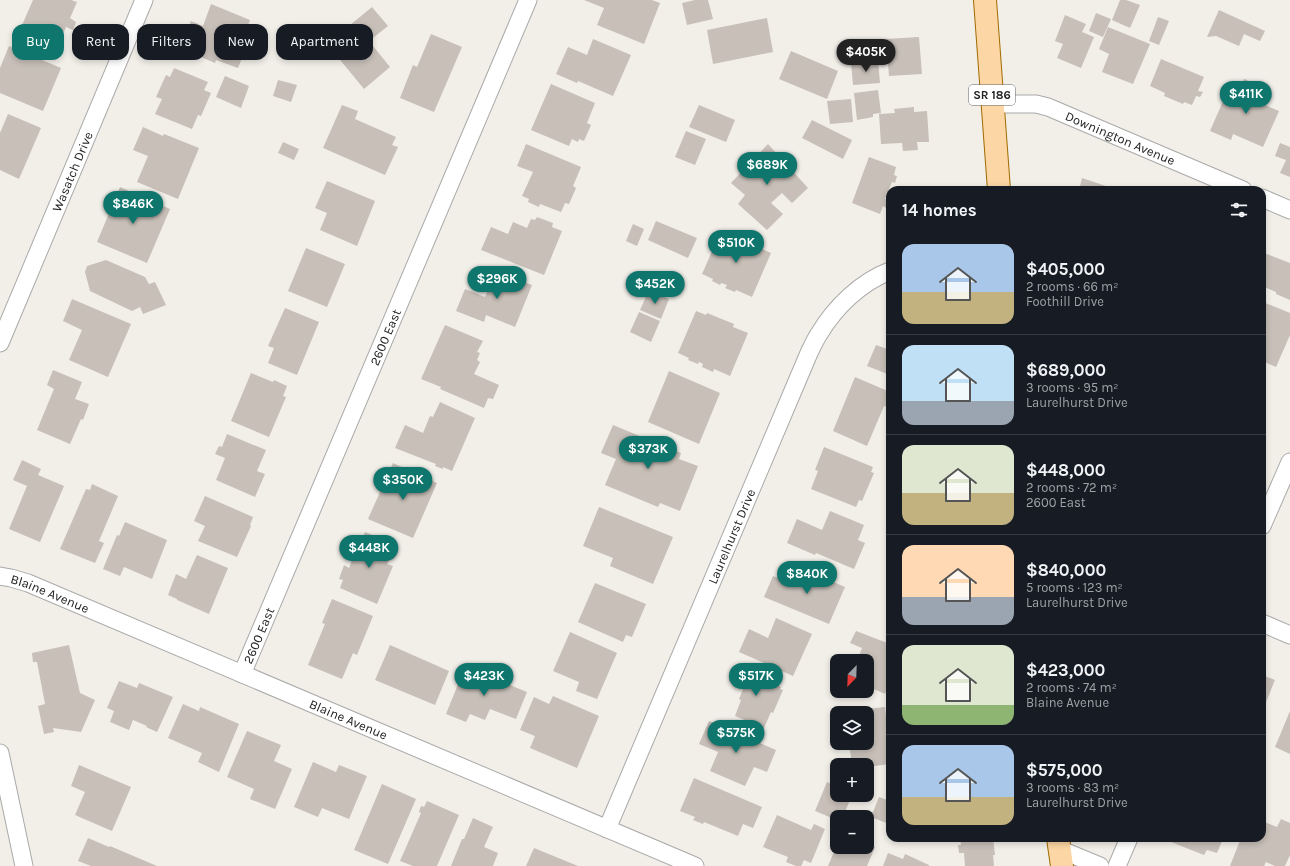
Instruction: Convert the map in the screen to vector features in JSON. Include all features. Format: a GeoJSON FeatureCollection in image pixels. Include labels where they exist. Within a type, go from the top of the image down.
{"type":"FeatureCollection","features":[{"type":"Feature","properties":{"kind":"main road","name":"SR 186"},"geometry":{"type":"LineString","coordinates":[[985,0],[999,186]]}},
{"type":"Feature","properties":{"kind":"street","name":"Wasatch Drive"},"geometry":{"type":"LineString","coordinates":[[0,343],[144,0]]}},
{"type":"Feature","properties":{"kind":"street","name":"2600 East"},"geometry":{"type":"LineString","coordinates":[[242,674],[528,0]]}},
{"type":"Feature","properties":{"kind":"street","name":"Downington Avenue"},"geometry":{"type":"LineString","coordinates":[[993,104],[1036,104],[1048,107],[1234,186]]}},
{"type":"Feature","properties":{"kind":"street"},"geometry":{"type":"LineString","coordinates":[[1266,200],[1290,210]]}},
{"type":"Feature","properties":{"kind":"street","name":"Laurelhurst Drive"},"geometry":{"type":"LineString","coordinates":[[607,829],[818,334],[831,316],[847,300],[865,284],[886,272]]}},
{"type":"Feature","properties":{"kind":"street"},"geometry":{"type":"LineString","coordinates":[[1266,517],[1290,462]]}},
{"type":"Feature","properties":{"kind":"street","name":"Blaine Avenue"},"geometry":{"type":"LineString","coordinates":[[0,576],[28,583],[695,866]]}},
{"type":"Feature","properties":{"kind":"street"},"geometry":{"type":"LineString","coordinates":[[1266,625],[1290,635]]}},
{"type":"Feature","properties":{"kind":"street"},"geometry":{"type":"LineString","coordinates":[[0,753],[24,866]]}},
{"type":"Feature","properties":{"kind":"street"},"geometry":{"type":"LineString","coordinates":[[1117,866],[1126,842]]}},
{"type":"Feature","properties":{"kind":"street"},"geometry":{"type":"LineString","coordinates":[[1060,851],[1100,866]]}},
{"type":"Feature","properties":{"kind":"building"},"geometry":{"type":"Polygon","coordinates":[[[33,0],[71,0],[77,2],[70,18],[76,22],[75,24],[72,24],[72,30],[66,27],[64,32],[64,24],[22,24],[33,0]]]}},
{"type":"Feature","properties":{"kind":"building"},"geometry":{"type":"Polygon","coordinates":[[[584,0],[652,0],[660,3],[644,44],[597,25],[604,8],[584,0]]]}},
{"type":"Feature","properties":{"kind":"building"},"geometry":{"type":"Polygon","coordinates":[[[695,0],[708,0],[713,19],[687,25],[682,3],[695,0]]]}},
{"type":"Feature","properties":{"kind":"building"},"geometry":{"type":"Polygon","coordinates":[[[1120,0],[1126,0],[1140,5],[1130,28],[1112,20],[1120,0]]]}},
{"type":"Feature","properties":{"kind":"building"},"geometry":{"type":"Polygon","coordinates":[[[211,4],[250,20],[248,24],[214,24],[215,63],[206,59],[206,24],[204,24],[211,4]]]}},
{"type":"Feature","properties":{"kind":"building"},"geometry":{"type":"Polygon","coordinates":[[[372,7],[388,26],[373,38],[373,24],[351,24],[372,7]]]}},
{"type":"Feature","properties":{"kind":"building"},"geometry":{"type":"Polygon","coordinates":[[[1219,10],[1265,31],[1260,41],[1244,34],[1239,46],[1216,36],[1207,37],[1219,10]]]}},
{"type":"Feature","properties":{"kind":"building"},"geometry":{"type":"Polygon","coordinates":[[[1096,13],[1111,19],[1103,37],[1089,31],[1096,13]]]}},
{"type":"Feature","properties":{"kind":"building"},"geometry":{"type":"Polygon","coordinates":[[[1065,15],[1086,24],[1082,32],[1094,37],[1081,68],[1057,58],[1063,44],[1055,41],[1065,15]]]}},
{"type":"Feature","properties":{"kind":"building"},"geometry":{"type":"Polygon","coordinates":[[[1158,17],[1169,21],[1159,45],[1149,41],[1158,17]]]}},
{"type":"Feature","properties":{"kind":"building"},"geometry":{"type":"Polygon","coordinates":[[[767,18],[773,52],[713,64],[707,30],[767,18]]]}},
{"type":"Feature","properties":{"kind":"building"},"geometry":{"type":"Polygon","coordinates":[[[191,21],[198,24],[190,24],[191,21]]]}},
{"type":"Feature","properties":{"kind":"building"},"geometry":{"type":"Polygon","coordinates":[[[1108,27],[1150,44],[1133,84],[1102,72],[1109,54],[1099,49],[1108,27]]]}},
{"type":"Feature","properties":{"kind":"building"},"geometry":{"type":"Polygon","coordinates":[[[431,34],[462,47],[434,112],[400,98],[413,65],[417,67],[431,34]]]}},
{"type":"Feature","properties":{"kind":"building"},"geometry":{"type":"Polygon","coordinates":[[[919,37],[922,74],[889,76],[886,39],[919,37]]]}},
{"type":"Feature","properties":{"kind":"building"},"geometry":{"type":"Polygon","coordinates":[[[593,39],[631,55],[613,96],[578,81],[577,83],[556,74],[568,47],[587,55],[593,39]]]}},
{"type":"Feature","properties":{"kind":"building"},"geometry":{"type":"Polygon","coordinates":[[[9,46],[12,47],[12,60],[42,60],[61,68],[43,111],[0,93],[0,68],[9,46]]]}},
{"type":"Feature","properties":{"kind":"building"},"geometry":{"type":"Polygon","coordinates":[[[373,46],[390,67],[364,89],[340,60],[373,60],[373,46]]]}},
{"type":"Feature","properties":{"kind":"building"},"geometry":{"type":"Polygon","coordinates":[[[791,51],[838,71],[827,99],[779,79],[791,51]]]}},
{"type":"Feature","properties":{"kind":"building"},"geometry":{"type":"Polygon","coordinates":[[[1161,59],[1204,77],[1198,91],[1203,92],[1200,97],[1196,96],[1192,105],[1184,102],[1183,104],[1164,96],[1165,93],[1150,86],[1161,59]]]}},
{"type":"Feature","properties":{"kind":"building"},"geometry":{"type":"Polygon","coordinates":[[[216,60],[241,60],[238,68],[216,60]]]}},
{"type":"Feature","properties":{"kind":"building"},"geometry":{"type":"Polygon","coordinates":[[[878,60],[880,83],[853,85],[851,63],[878,60]]]}},
{"type":"Feature","properties":{"kind":"building"},"geometry":{"type":"Polygon","coordinates":[[[174,68],[208,82],[204,90],[211,93],[201,116],[198,115],[192,129],[155,114],[162,99],[156,97],[166,75],[170,77],[174,68]]]}},
{"type":"Feature","properties":{"kind":"building"},"geometry":{"type":"Polygon","coordinates":[[[225,76],[249,86],[241,108],[216,97],[225,76]]]}},
{"type":"Feature","properties":{"kind":"building"},"geometry":{"type":"Polygon","coordinates":[[[1244,79],[1267,88],[1260,103],[1279,111],[1263,147],[1233,134],[1231,140],[1210,131],[1227,92],[1237,96],[1244,79]]]}},
{"type":"Feature","properties":{"kind":"building"},"geometry":{"type":"Polygon","coordinates":[[[278,80],[297,85],[291,102],[273,96],[278,80]]]}},
{"type":"Feature","properties":{"kind":"building"},"geometry":{"type":"Polygon","coordinates":[[[551,84],[595,103],[587,123],[591,125],[584,141],[579,139],[578,142],[572,139],[569,146],[531,130],[551,84]]]}},
{"type":"Feature","properties":{"kind":"building"},"geometry":{"type":"Polygon","coordinates":[[[878,90],[881,113],[873,114],[873,117],[857,120],[854,93],[878,90]]]}},
{"type":"Feature","properties":{"kind":"building"},"geometry":{"type":"Polygon","coordinates":[[[851,99],[853,122],[830,124],[827,101],[851,99]]]}},
{"type":"Feature","properties":{"kind":"building"},"geometry":{"type":"Polygon","coordinates":[[[342,105],[358,111],[355,119],[396,137],[392,145],[398,147],[385,175],[323,148],[342,105]]]}},
{"type":"Feature","properties":{"kind":"building"},"geometry":{"type":"Polygon","coordinates":[[[699,105],[735,120],[726,142],[689,127],[699,105]]]}},
{"type":"Feature","properties":{"kind":"building"},"geometry":{"type":"Polygon","coordinates":[[[914,107],[914,112],[927,111],[929,142],[917,142],[918,150],[903,151],[902,143],[881,144],[879,114],[895,113],[894,109],[914,107]]]}},
{"type":"Feature","properties":{"kind":"building"},"geometry":{"type":"Polygon","coordinates":[[[8,114],[41,128],[19,179],[0,170],[0,133],[8,114]]]}},
{"type":"Feature","properties":{"kind":"building"},"geometry":{"type":"Polygon","coordinates":[[[812,120],[852,140],[843,159],[802,138],[812,120]]]}},
{"type":"Feature","properties":{"kind":"building"},"geometry":{"type":"Polygon","coordinates":[[[143,127],[163,136],[164,134],[199,148],[178,199],[137,182],[148,156],[133,150],[143,127]]]}},
{"type":"Feature","properties":{"kind":"building"},"geometry":{"type":"Polygon","coordinates":[[[686,131],[706,139],[695,165],[675,157],[686,131]]]}},
{"type":"Feature","properties":{"kind":"building"},"geometry":{"type":"Polygon","coordinates":[[[283,142],[299,149],[294,160],[278,153],[283,142]]]}},
{"type":"Feature","properties":{"kind":"building"},"geometry":{"type":"Polygon","coordinates":[[[1280,143],[1290,147],[1290,177],[1280,173],[1286,160],[1275,156],[1280,143]]]}},
{"type":"Feature","properties":{"kind":"building"},"geometry":{"type":"Polygon","coordinates":[[[526,144],[581,167],[573,186],[576,188],[569,204],[565,203],[561,212],[540,204],[539,207],[528,202],[529,199],[522,196],[533,172],[517,166],[526,144]]]}},
{"type":"Feature","properties":{"kind":"building"},"geometry":{"type":"Polygon","coordinates":[[[768,144],[808,188],[792,203],[782,193],[771,203],[783,214],[767,230],[738,204],[745,195],[731,183],[768,144]]]}},
{"type":"Feature","properties":{"kind":"building"},"geometry":{"type":"Polygon","coordinates":[[[869,157],[896,167],[894,175],[897,176],[895,183],[892,182],[890,186],[886,186],[886,208],[883,206],[880,214],[852,203],[869,157]]]}},
{"type":"Feature","properties":{"kind":"building"},"geometry":{"type":"Polygon","coordinates":[[[1082,178],[1106,186],[1080,186],[1082,178]]]}},
{"type":"Feature","properties":{"kind":"building"},"geometry":{"type":"Polygon","coordinates":[[[327,181],[375,201],[357,246],[320,230],[327,213],[315,208],[327,181]]]}},
{"type":"Feature","properties":{"kind":"building"},"geometry":{"type":"Polygon","coordinates":[[[120,187],[170,209],[147,263],[97,242],[120,187]]]}},
{"type":"Feature","properties":{"kind":"building"},"geometry":{"type":"Polygon","coordinates":[[[537,217],[553,223],[552,227],[562,231],[544,275],[481,250],[491,227],[508,234],[513,222],[527,228],[531,219],[535,220],[537,217]]]}},
{"type":"Feature","properties":{"kind":"building"},"geometry":{"type":"Polygon","coordinates":[[[656,221],[697,238],[688,258],[648,240],[656,221]]]}},
{"type":"Feature","properties":{"kind":"building"},"geometry":{"type":"Polygon","coordinates":[[[633,224],[644,229],[637,246],[626,241],[633,224]]]}},
{"type":"Feature","properties":{"kind":"building"},"geometry":{"type":"Polygon","coordinates":[[[721,231],[771,253],[752,297],[736,290],[735,292],[725,288],[727,285],[721,283],[720,285],[712,281],[713,279],[702,274],[721,231]]]}},
{"type":"Feature","properties":{"kind":"building"},"geometry":{"type":"Polygon","coordinates":[[[306,248],[345,264],[327,307],[288,291],[306,248]]]}},
{"type":"Feature","properties":{"kind":"building"},"geometry":{"type":"Polygon","coordinates":[[[1266,254],[1290,263],[1290,300],[1276,294],[1276,292],[1266,288],[1266,254]]]}},
{"type":"Feature","properties":{"kind":"building"},"geometry":{"type":"Polygon","coordinates":[[[106,260],[145,277],[149,284],[155,282],[166,305],[143,314],[140,307],[132,311],[90,291],[85,272],[87,266],[106,260]]]}},
{"type":"Feature","properties":{"kind":"building"},"geometry":{"type":"Polygon","coordinates":[[[496,271],[532,285],[515,327],[486,315],[484,322],[456,311],[465,289],[485,297],[496,271]]]}},
{"type":"Feature","properties":{"kind":"building"},"geometry":{"type":"Polygon","coordinates":[[[649,290],[669,299],[661,319],[640,310],[649,290]]]}},
{"type":"Feature","properties":{"kind":"building"},"geometry":{"type":"Polygon","coordinates":[[[72,299],[131,324],[108,377],[69,360],[82,330],[63,321],[72,299]]]}},
{"type":"Feature","properties":{"kind":"building"},"geometry":{"type":"Polygon","coordinates":[[[1266,303],[1290,313],[1290,335],[1276,367],[1266,363],[1266,303]]]}},
{"type":"Feature","properties":{"kind":"building"},"geometry":{"type":"Polygon","coordinates":[[[285,308],[319,322],[297,375],[268,363],[274,348],[268,346],[285,308]]]}},
{"type":"Feature","properties":{"kind":"building"},"geometry":{"type":"Polygon","coordinates":[[[696,311],[706,315],[707,313],[734,324],[733,327],[748,333],[730,376],[714,369],[713,372],[702,367],[703,364],[699,362],[698,364],[688,360],[689,358],[678,353],[696,311]]]}},
{"type":"Feature","properties":{"kind":"building"},"geometry":{"type":"Polygon","coordinates":[[[639,312],[660,321],[651,342],[630,332],[639,312]]]}},
{"type":"Feature","properties":{"kind":"building"},"geometry":{"type":"Polygon","coordinates":[[[445,325],[483,341],[477,352],[480,353],[477,360],[480,362],[474,374],[499,385],[493,399],[488,398],[484,408],[421,379],[445,325]]]}},
{"type":"Feature","properties":{"kind":"building"},"geometry":{"type":"Polygon","coordinates":[[[876,345],[886,349],[886,373],[867,366],[876,345]]]}},
{"type":"Feature","properties":{"kind":"building"},"geometry":{"type":"Polygon","coordinates":[[[53,370],[82,382],[75,399],[89,404],[83,420],[81,419],[70,444],[37,430],[54,389],[47,385],[53,370]]]}},
{"type":"Feature","properties":{"kind":"building"},"geometry":{"type":"Polygon","coordinates":[[[669,371],[720,393],[699,444],[648,422],[669,371]]]}},
{"type":"Feature","properties":{"kind":"building"},"geometry":{"type":"Polygon","coordinates":[[[251,373],[273,382],[274,380],[287,386],[283,396],[286,397],[269,437],[231,421],[251,373]]]}},
{"type":"Feature","properties":{"kind":"building"},"geometry":{"type":"Polygon","coordinates":[[[855,377],[886,390],[886,407],[884,406],[867,446],[833,431],[855,377]]]}},
{"type":"Feature","properties":{"kind":"building"},"geometry":{"type":"Polygon","coordinates":[[[440,402],[475,418],[452,471],[443,467],[443,469],[435,466],[436,464],[395,448],[405,425],[423,433],[430,416],[433,417],[440,402]]]}},
{"type":"Feature","properties":{"kind":"building"},"geometry":{"type":"Polygon","coordinates":[[[613,425],[681,453],[679,459],[698,466],[680,511],[660,503],[658,507],[605,485],[616,459],[601,453],[613,425]]]}},
{"type":"Feature","properties":{"kind":"building"},"geometry":{"type":"Polygon","coordinates":[[[227,434],[266,450],[257,471],[265,474],[255,497],[216,480],[225,458],[215,454],[219,446],[222,447],[227,434]]]}},
{"type":"Feature","properties":{"kind":"building"},"geometry":{"type":"Polygon","coordinates":[[[824,447],[873,467],[871,472],[874,473],[862,501],[859,500],[856,507],[811,489],[818,471],[815,470],[824,447]]]}},
{"type":"Feature","properties":{"kind":"building"},"geometry":{"type":"Polygon","coordinates":[[[22,460],[41,469],[38,475],[64,486],[40,542],[9,529],[27,486],[13,480],[22,460]]]}},
{"type":"Feature","properties":{"kind":"building"},"geometry":{"type":"Polygon","coordinates":[[[393,463],[437,483],[413,538],[368,519],[393,463]]]}},
{"type":"Feature","properties":{"kind":"building"},"geometry":{"type":"Polygon","coordinates":[[[92,484],[118,496],[99,541],[104,543],[95,563],[60,549],[86,489],[90,490],[92,484]]]}},
{"type":"Feature","properties":{"kind":"building"},"geometry":{"type":"Polygon","coordinates":[[[205,496],[253,517],[251,526],[237,557],[198,541],[205,526],[194,521],[205,496]]]}},
{"type":"Feature","properties":{"kind":"building"},"geometry":{"type":"Polygon","coordinates":[[[599,507],[673,537],[653,584],[610,566],[613,558],[583,546],[599,507]]]}},
{"type":"Feature","properties":{"kind":"building"},"geometry":{"type":"Polygon","coordinates":[[[830,511],[864,525],[858,540],[865,543],[854,569],[787,543],[797,519],[822,530],[830,511]]]}},
{"type":"Feature","properties":{"kind":"building"},"geometry":{"type":"Polygon","coordinates":[[[125,522],[167,540],[152,579],[124,567],[120,576],[103,569],[117,535],[119,536],[125,522]]]}},
{"type":"Feature","properties":{"kind":"building"},"geometry":{"type":"Polygon","coordinates":[[[365,532],[396,545],[387,564],[393,566],[377,604],[340,588],[343,580],[339,579],[344,565],[349,568],[365,532]]]}},
{"type":"Feature","properties":{"kind":"building"},"geometry":{"type":"Polygon","coordinates":[[[197,555],[228,568],[209,614],[168,595],[176,574],[186,579],[197,555]]]}},
{"type":"Feature","properties":{"kind":"building"},"geometry":{"type":"Polygon","coordinates":[[[799,567],[845,587],[829,624],[764,597],[773,576],[792,584],[799,567]]]}},
{"type":"Feature","properties":{"kind":"building"},"geometry":{"type":"Polygon","coordinates":[[[595,583],[646,604],[632,637],[626,635],[623,642],[578,622],[595,583]]]}},
{"type":"Feature","properties":{"kind":"building"},"geometry":{"type":"Polygon","coordinates":[[[332,599],[373,616],[357,655],[353,653],[342,679],[308,665],[325,624],[322,623],[332,599]]]}},
{"type":"Feature","properties":{"kind":"building"},"geometry":{"type":"Polygon","coordinates":[[[776,618],[812,634],[793,676],[739,652],[749,629],[768,638],[776,618]]]}},
{"type":"Feature","properties":{"kind":"building"},"geometry":{"type":"Polygon","coordinates":[[[856,631],[886,642],[885,694],[874,689],[874,654],[860,654],[862,648],[850,643],[856,631]]]}},
{"type":"Feature","properties":{"kind":"building"},"geometry":{"type":"Polygon","coordinates":[[[570,632],[617,653],[597,699],[576,691],[579,682],[553,671],[570,632]]]}},
{"type":"Feature","properties":{"kind":"building"},"geometry":{"type":"Polygon","coordinates":[[[69,645],[80,693],[95,700],[81,732],[53,728],[54,732],[44,734],[38,706],[45,704],[37,662],[33,662],[32,653],[69,645]]]}},
{"type":"Feature","properties":{"kind":"building"},"geometry":{"type":"Polygon","coordinates":[[[390,645],[449,671],[435,705],[375,680],[390,645]]]}},
{"type":"Feature","properties":{"kind":"building"},"geometry":{"type":"Polygon","coordinates":[[[465,667],[527,692],[516,719],[490,709],[485,720],[470,714],[466,722],[446,714],[465,667]]]}},
{"type":"Feature","properties":{"kind":"building"},"geometry":{"type":"Polygon","coordinates":[[[735,667],[781,687],[780,689],[783,690],[773,713],[771,712],[764,728],[735,716],[741,700],[739,699],[744,687],[729,681],[735,667]]]}},
{"type":"Feature","properties":{"kind":"building"},"geometry":{"type":"Polygon","coordinates":[[[1266,677],[1275,680],[1266,702],[1266,677]]]}},
{"type":"Feature","properties":{"kind":"building"},"geometry":{"type":"Polygon","coordinates":[[[119,681],[137,688],[139,683],[173,697],[157,732],[133,720],[129,730],[110,722],[114,711],[107,708],[119,681]]]}},
{"type":"Feature","properties":{"kind":"building"},"geometry":{"type":"Polygon","coordinates":[[[553,696],[599,716],[577,768],[530,748],[535,736],[520,730],[534,697],[549,704],[553,696]]]}},
{"type":"Feature","properties":{"kind":"building"},"geometry":{"type":"Polygon","coordinates":[[[183,704],[199,711],[200,707],[239,724],[219,772],[198,762],[202,753],[168,738],[183,704]]]}},
{"type":"Feature","properties":{"kind":"building"},"geometry":{"type":"Polygon","coordinates":[[[885,707],[886,765],[874,766],[874,758],[851,758],[850,750],[874,750],[874,708],[885,707]]]}},
{"type":"Feature","properties":{"kind":"building"},"geometry":{"type":"Polygon","coordinates":[[[1290,711],[1290,754],[1275,747],[1290,711]]]}},
{"type":"Feature","properties":{"kind":"building"},"geometry":{"type":"Polygon","coordinates":[[[709,721],[776,750],[767,772],[754,767],[745,786],[710,771],[718,752],[699,744],[709,721]]]}},
{"type":"Feature","properties":{"kind":"building"},"geometry":{"type":"Polygon","coordinates":[[[247,731],[281,745],[274,761],[292,769],[275,809],[250,799],[254,789],[227,777],[247,731]]]}},
{"type":"Feature","properties":{"kind":"building"},"geometry":{"type":"Polygon","coordinates":[[[313,762],[336,772],[339,765],[367,776],[349,819],[322,808],[318,817],[294,807],[313,762]]]}},
{"type":"Feature","properties":{"kind":"building"},"geometry":{"type":"Polygon","coordinates":[[[79,765],[131,787],[112,831],[75,815],[85,792],[71,786],[79,765]]]}},
{"type":"Feature","properties":{"kind":"building"},"geometry":{"type":"Polygon","coordinates":[[[694,778],[762,807],[753,828],[743,824],[738,836],[704,822],[703,824],[693,820],[695,817],[680,811],[694,778]]]}},
{"type":"Feature","properties":{"kind":"building"},"geometry":{"type":"Polygon","coordinates":[[[827,782],[830,784],[830,802],[849,802],[846,810],[830,810],[830,817],[815,811],[827,782]]]}},
{"type":"Feature","properties":{"kind":"building"},"geometry":{"type":"Polygon","coordinates":[[[382,784],[416,799],[388,864],[354,850],[382,784]]]}},
{"type":"Feature","properties":{"kind":"building"},"geometry":{"type":"Polygon","coordinates":[[[879,797],[886,800],[886,823],[874,818],[874,810],[879,797]]]}},
{"type":"Feature","properties":{"kind":"building"},"geometry":{"type":"Polygon","coordinates":[[[427,801],[459,815],[437,866],[413,866],[400,861],[421,813],[419,812],[421,806],[424,807],[427,801]]]}},
{"type":"Feature","properties":{"kind":"building"},"geometry":{"type":"Polygon","coordinates":[[[777,815],[811,830],[814,824],[825,829],[811,863],[804,860],[801,866],[796,866],[786,862],[788,857],[763,847],[777,815]]]}},
{"type":"Feature","properties":{"kind":"building"},"geometry":{"type":"Polygon","coordinates":[[[473,818],[493,827],[484,847],[498,853],[493,866],[451,866],[462,839],[464,839],[473,818]]]}},
{"type":"Feature","properties":{"kind":"building"},"geometry":{"type":"Polygon","coordinates":[[[1281,819],[1290,823],[1290,855],[1285,866],[1275,866],[1266,862],[1264,866],[1230,866],[1239,842],[1266,842],[1266,823],[1277,827],[1281,819]]]}},
{"type":"Feature","properties":{"kind":"building"},"geometry":{"type":"Polygon","coordinates":[[[88,838],[157,866],[91,866],[78,861],[88,838]]]}},
{"type":"Feature","properties":{"kind":"building"},"geometry":{"type":"Polygon","coordinates":[[[961,842],[993,842],[995,855],[993,855],[994,866],[965,866],[964,853],[959,853],[958,845],[961,845],[961,842]]]}},
{"type":"Feature","properties":{"kind":"building"},"geometry":{"type":"Polygon","coordinates":[[[1171,842],[1222,842],[1217,853],[1207,850],[1204,855],[1171,842]]]}},
{"type":"Feature","properties":{"kind":"building"},"geometry":{"type":"Polygon","coordinates":[[[534,848],[578,866],[526,866],[534,848]]]}},
{"type":"Feature","properties":{"kind":"building"},"geometry":{"type":"Polygon","coordinates":[[[888,853],[903,859],[905,854],[929,866],[883,866],[888,853]]]}},
{"type":"Feature","properties":{"kind":"building"},"geometry":{"type":"Polygon","coordinates":[[[833,854],[872,854],[867,866],[828,866],[833,854]]]}}]}
